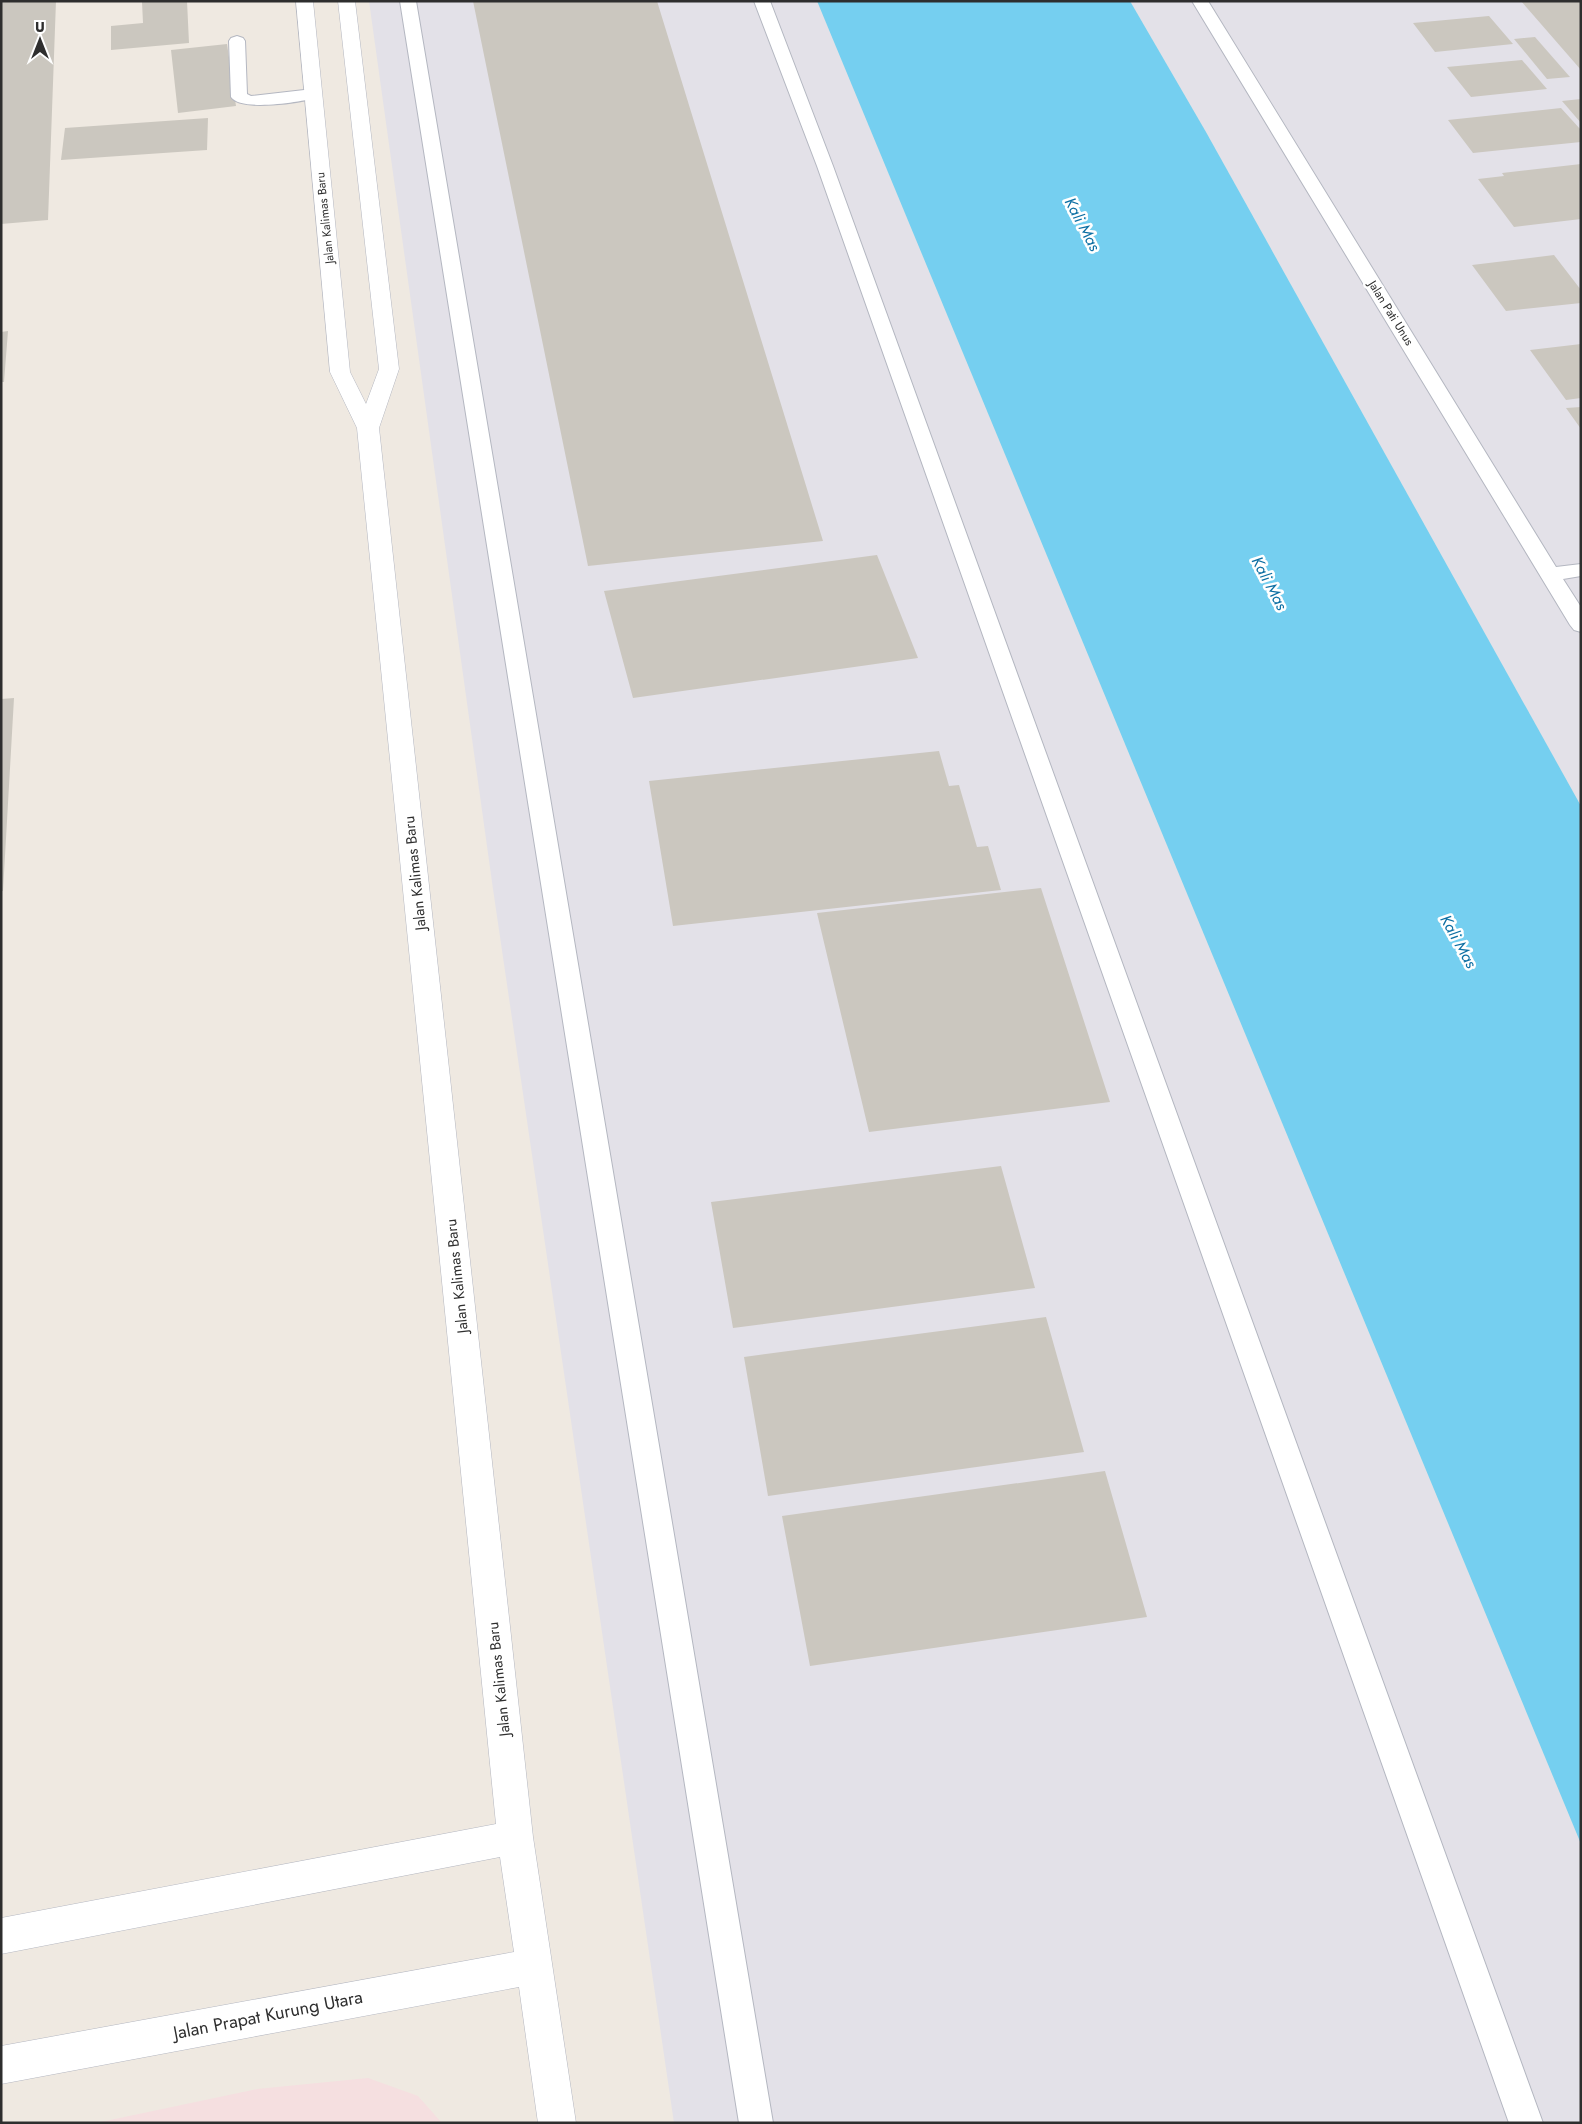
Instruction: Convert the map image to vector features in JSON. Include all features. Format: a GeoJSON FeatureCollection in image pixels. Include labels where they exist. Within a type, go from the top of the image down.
{"type":"FeatureCollection","features":[{"type":"Feature","properties":{"kind":"street","name":"Jalan Kalimas Baru"},"geometry":{"type":"LineString","coordinates":[[304,1],[340,372],[368,428],[515,1837],[557,2123]]}},
{"type":"Feature","properties":{"kind":"street","name":"Jalan Kalimas Baru"},"geometry":{"type":"LineString","coordinates":[[346,1],[389,369],[368,428]]}},
{"type":"Feature","properties":{"kind":"street"},"geometry":{"type":"LineString","coordinates":[[1,1936],[515,1837]]}},
{"type":"Feature","properties":{"kind":"street","name":"Jalan Prapat Kurung Utara"},"geometry":{"type":"LineString","coordinates":[[1,2065],[534,1966]]}},
{"type":"Feature","properties":{"kind":"lane"},"geometry":{"type":"LineString","coordinates":[[408,1],[756,2123]]}},
{"type":"Feature","properties":{"kind":"lane"},"geometry":{"type":"LineString","coordinates":[[762,1],[825,166],[1526,2123]]}},
{"type":"Feature","properties":{"kind":"lane","name":"Jalan Pati Unus"},"geometry":{"type":"LineString","coordinates":[[1200,1],[1581,625]]}},
{"type":"Feature","properties":{"kind":"lane"},"geometry":{"type":"LineString","coordinates":[[237,41],[239,97],[242,100],[250,101],[313,94]]}},
{"type":"Feature","properties":{"kind":"lane"},"geometry":{"type":"LineString","coordinates":[[1551,574],[1581,570]]}},
{"type":"Feature","properties":{"kind":"shaded area"},"geometry":{"type":"Polygon","coordinates":[[[369,1],[817,1],[1581,1844],[1581,2123],[674,2123],[493,889],[369,1]]]}},
{"type":"Feature","properties":{"kind":"shaded area"},"geometry":{"type":"Polygon","coordinates":[[[1130,1],[1581,1],[1581,806],[1206,132],[1130,1]]]}},
{"type":"Feature","properties":{"kind":"shaded area"},"geometry":{"type":"Polygon","coordinates":[[[368,2078],[418,2096],[442,2123],[96,2123],[257,2089],[368,2078]]]}},
{"type":"Feature","properties":{"kind":"water","name":"Kali Mas"},"geometry":{"type":"Polygon","coordinates":[[[817,1],[1130,1],[1206,132],[1581,806],[1581,1844],[817,1]]]}},
{"type":"Feature","properties":{"kind":"building"},"geometry":{"type":"Polygon","coordinates":[[[1,1],[56,1],[48,220],[1,224],[1,1]]]}},
{"type":"Feature","properties":{"kind":"building"},"geometry":{"type":"Polygon","coordinates":[[[187,1],[189,43],[111,50],[111,26],[143,23],[142,2],[187,1]]]}},
{"type":"Feature","properties":{"kind":"building"},"geometry":{"type":"Polygon","coordinates":[[[473,1],[657,1],[823,541],[588,566],[473,1]]]}},
{"type":"Feature","properties":{"kind":"building"},"geometry":{"type":"Polygon","coordinates":[[[1521,1],[1581,1],[1581,70],[1521,1]]]}},
{"type":"Feature","properties":{"kind":"building"},"geometry":{"type":"Polygon","coordinates":[[[1489,16],[1513,44],[1435,52],[1413,23],[1489,16]]]}},
{"type":"Feature","properties":{"kind":"building"},"geometry":{"type":"Polygon","coordinates":[[[1535,37],[1570,77],[1547,79],[1514,39],[1535,37]]]}},
{"type":"Feature","properties":{"kind":"building"},"geometry":{"type":"Polygon","coordinates":[[[227,44],[236,106],[178,113],[171,50],[227,44]]]}},
{"type":"Feature","properties":{"kind":"building"},"geometry":{"type":"Polygon","coordinates":[[[1522,60],[1547,89],[1471,97],[1447,67],[1522,60]]]}},
{"type":"Feature","properties":{"kind":"building"},"geometry":{"type":"Polygon","coordinates":[[[1581,99],[1581,123],[1562,101],[1581,99]]]}},
{"type":"Feature","properties":{"kind":"building"},"geometry":{"type":"Polygon","coordinates":[[[1561,108],[1581,130],[1581,142],[1473,153],[1448,120],[1561,108]]]}},
{"type":"Feature","properties":{"kind":"building"},"geometry":{"type":"Polygon","coordinates":[[[208,118],[207,150],[61,160],[65,128],[208,118]]]}},
{"type":"Feature","properties":{"kind":"building"},"geometry":{"type":"Polygon","coordinates":[[[1581,164],[1581,219],[1514,227],[1478,179],[1504,176],[1502,173],[1581,164]]]}},
{"type":"Feature","properties":{"kind":"building"},"geometry":{"type":"Polygon","coordinates":[[[1554,255],[1581,290],[1581,303],[1506,311],[1472,265],[1554,255]]]}},
{"type":"Feature","properties":{"kind":"building"},"geometry":{"type":"Polygon","coordinates":[[[8,331],[4,382],[1,382],[1,332],[8,331]]]}},
{"type":"Feature","properties":{"kind":"building"},"geometry":{"type":"Polygon","coordinates":[[[1581,344],[1581,398],[1566,400],[1530,350],[1581,344]]]}},
{"type":"Feature","properties":{"kind":"building"},"geometry":{"type":"Polygon","coordinates":[[[1581,407],[1581,429],[1566,408],[1581,407]]]}},
{"type":"Feature","properties":{"kind":"building"},"geometry":{"type":"Polygon","coordinates":[[[877,555],[918,658],[633,698],[604,591],[877,555]]]}},
{"type":"Feature","properties":{"kind":"building"},"geometry":{"type":"Polygon","coordinates":[[[14,698],[3,891],[1,891],[1,699],[14,698]]]}},
{"type":"Feature","properties":{"kind":"building"},"geometry":{"type":"Polygon","coordinates":[[[939,751],[949,786],[959,785],[977,847],[988,846],[1001,890],[673,926],[649,781],[939,751]]]}},
{"type":"Feature","properties":{"kind":"building"},"geometry":{"type":"Polygon","coordinates":[[[1041,888],[1110,1102],[869,1132],[817,913],[1041,888]]]}},
{"type":"Feature","properties":{"kind":"building"},"geometry":{"type":"Polygon","coordinates":[[[1001,1166],[1035,1288],[733,1328],[711,1202],[1001,1166]]]}},
{"type":"Feature","properties":{"kind":"building"},"geometry":{"type":"Polygon","coordinates":[[[1046,1317],[1084,1452],[768,1496],[744,1357],[1046,1317]]]}},
{"type":"Feature","properties":{"kind":"building"},"geometry":{"type":"Polygon","coordinates":[[[1105,1471],[1147,1617],[810,1666],[782,1516],[1105,1471]]]}}]}
